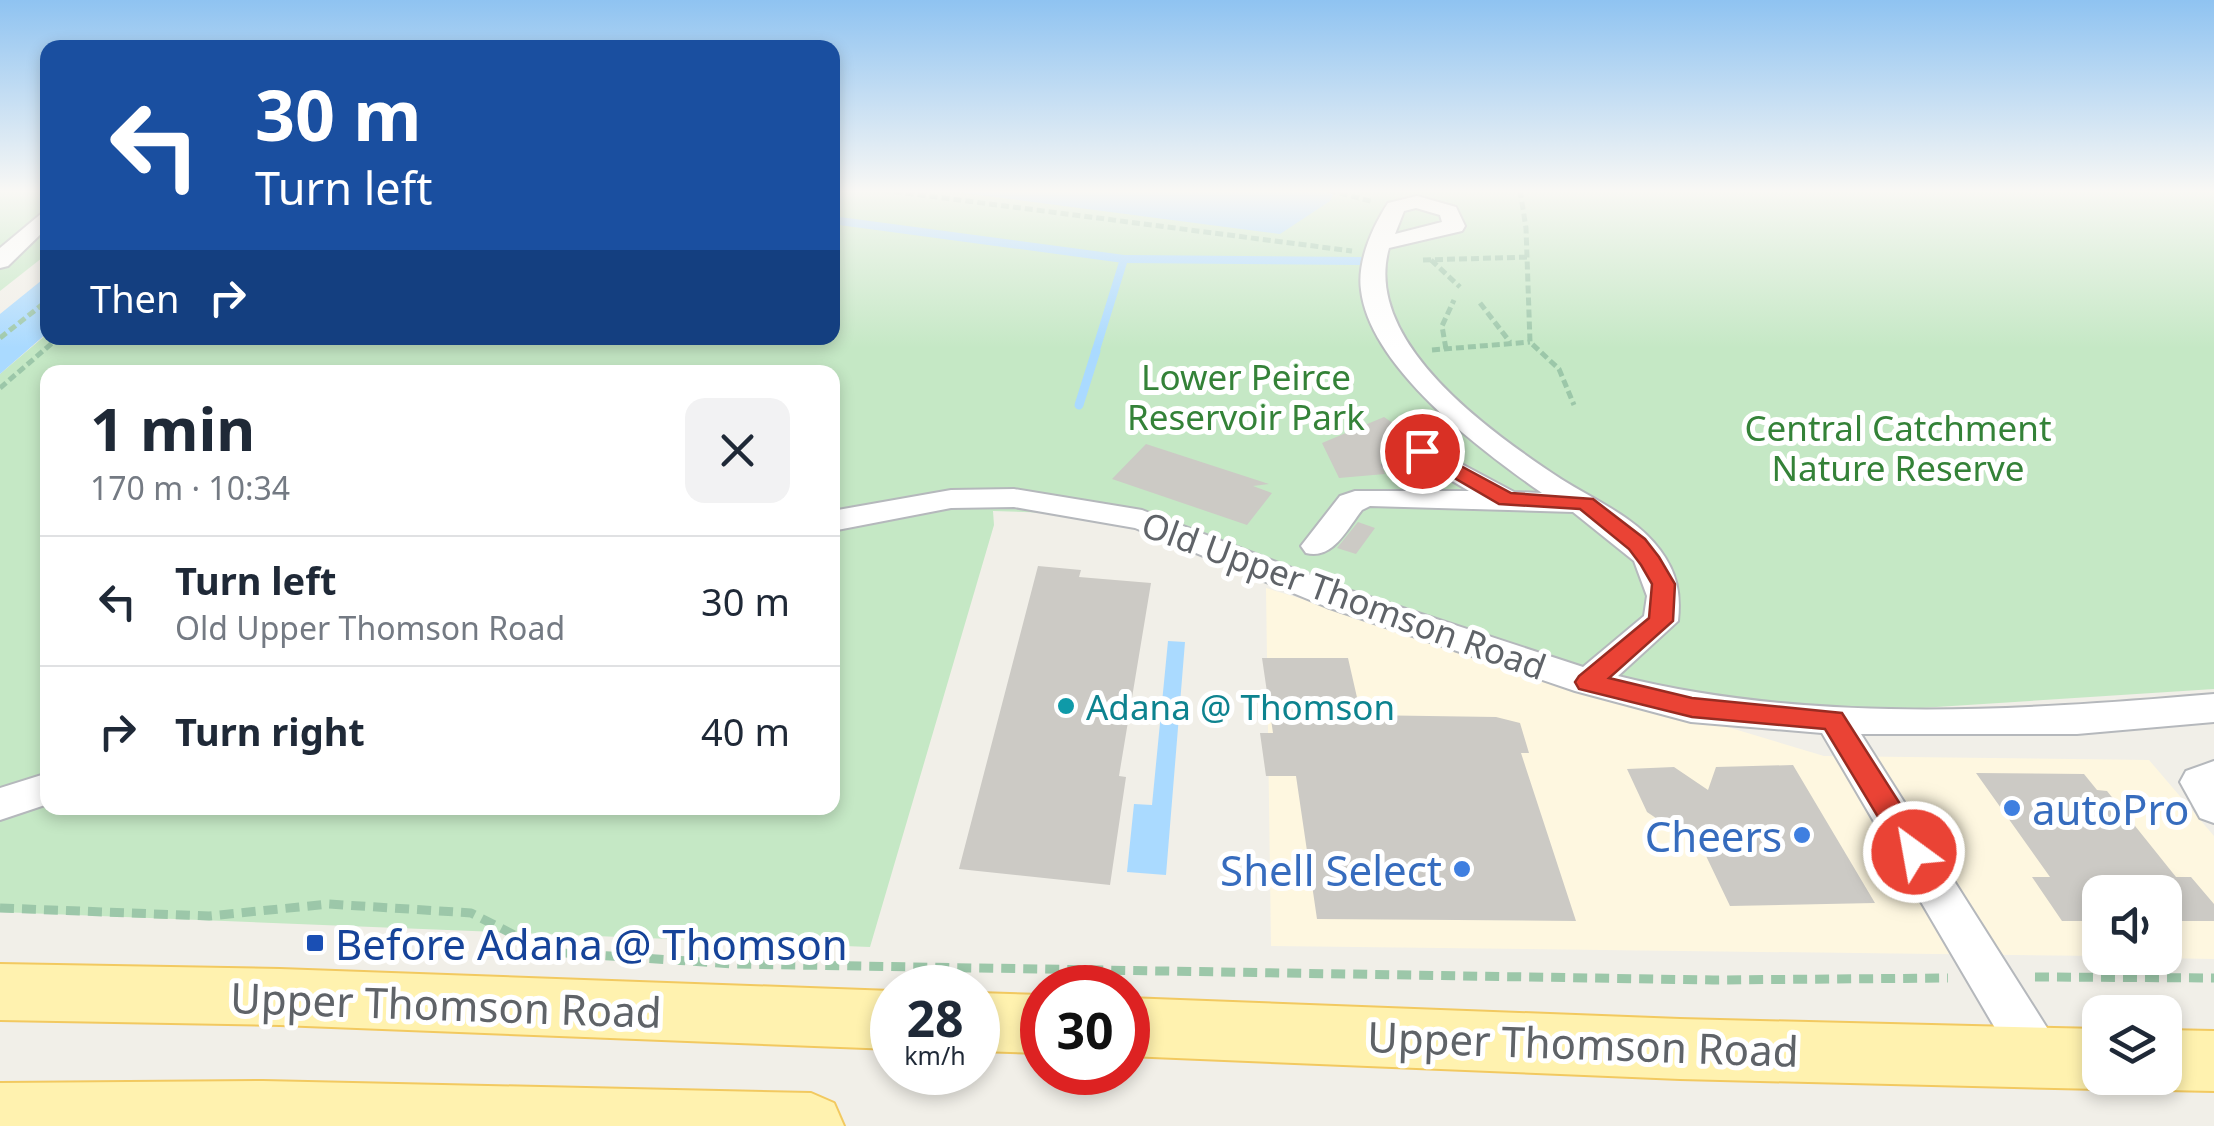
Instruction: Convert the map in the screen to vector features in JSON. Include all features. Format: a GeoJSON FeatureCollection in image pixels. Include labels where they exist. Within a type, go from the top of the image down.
{"type":"FeatureCollection","features":[{"type":"Feature","properties":{"kind":"main road","name":"Upper Thomson Road"},"geometry":{"type":"LineString","coordinates":[[0,992],[300,998],[870,1019]]}},
{"type":"Feature","properties":{"kind":"main road","name":"Upper Thomson Road"},"geometry":{"type":"LineString","coordinates":[[1150,1028],[2082,1059]]}},
{"type":"Feature","properties":{"kind":"main road"},"geometry":{"type":"LineString","coordinates":[[2182,1060],[2214,1061]]}},
{"type":"Feature","properties":{"kind":"main road"},"geometry":{"type":"LineString","coordinates":[[0,1116],[811,1126]]}},
{"type":"Feature","properties":{"kind":"street"},"geometry":{"type":"LineString","coordinates":[[0,261],[19,243]]}},
{"type":"Feature","properties":{"kind":"street"},"geometry":{"type":"LineString","coordinates":[[1381,243],[1373,294],[1404,352],[1482,432],[1553,487],[1586,503],[1637,544],[1664,584],[1661,621],[1588,682]]}},
{"type":"Feature","properties":{"kind":"street"},"geometry":{"type":"LineString","coordinates":[[1377,253],[1407,243]]}},
{"type":"Feature","properties":{"kind":"street"},"geometry":{"type":"LineString","coordinates":[[1419,459],[1506,500]]}},
{"type":"Feature","properties":{"kind":"street"},"geometry":{"type":"LineString","coordinates":[[1316,546],[1352,503],[1366,497],[1586,503]]}},
{"type":"Feature","properties":{"kind":"street","name":"Old Upper Thomson Road"},"geometry":{"type":"LineString","coordinates":[[840,519],[951,499],[1014,498],[1142,520],[1339,599],[1588,682],[1692,708],[1833,720],[2077,720],[2214,708]]}},
{"type":"Feature","properties":{"kind":"street"},"geometry":{"type":"LineString","coordinates":[[1833,720],[2039,1058]]}},
{"type":"Feature","properties":{"kind":"street"},"geometry":{"type":"LineString","coordinates":[[2214,776],[2200,782],[2214,807]]}},
{"type":"Feature","properties":{"kind":"street"},"geometry":{"type":"LineString","coordinates":[[0,804],[40,791]]}},
{"type":"Feature","properties":{"kind":"path"},"geometry":{"type":"LineString","coordinates":[[1295,243],[1430,260],[1531,257]]}},
{"type":"Feature","properties":{"kind":"path"},"geometry":{"type":"LineString","coordinates":[[1529,243],[1530,342]]}},
{"type":"Feature","properties":{"kind":"path"},"geometry":{"type":"LineString","coordinates":[[1430,260],[1460,288]]}},
{"type":"Feature","properties":{"kind":"path"},"geometry":{"type":"LineString","coordinates":[[1446,349],[1442,326],[1454,300]]}},
{"type":"Feature","properties":{"kind":"path"},"geometry":{"type":"LineString","coordinates":[[1480,303],[1511,343]]}},
{"type":"Feature","properties":{"kind":"path"},"geometry":{"type":"LineString","coordinates":[[0,338],[40,306]]}},
{"type":"Feature","properties":{"kind":"path"},"geometry":{"type":"LineString","coordinates":[[1404,352],[1530,342],[1546,353],[1573,390],[1574,405]]}},
{"type":"Feature","properties":{"kind":"path"},"geometry":{"type":"LineString","coordinates":[[0,388],[50,345]]}},
{"type":"Feature","properties":{"kind":"path"},"geometry":{"type":"LineString","coordinates":[[0,908],[209,916],[330,904],[471,913],[548,952],[734,964],[1713,980],[2214,978]]}},
{"type":"Feature","properties":{"kind":"shaded area"},"geometry":{"type":"Polygon","coordinates":[[[1266,588],[1824,756],[2149,760],[2214,836],[2214,959],[2182,958],[2182,875],[2082,875],[2082,956],[1271,946],[1266,588]]]}},
{"type":"Feature","properties":{"kind":"green space"},"geometry":{"type":"Polygon","coordinates":[[[0,243],[40,243],[40,260],[0,291],[0,243]]]}},
{"type":"Feature","properties":{"kind":"green space","name":"Central Catchment Nature Reserve"},"geometry":{"type":"Polygon","coordinates":[[[840,243],[2214,243],[2214,689],[1905,709],[1705,703],[1588,682],[1128,524],[1052,513],[993,511],[994,525],[870,947],[0,912],[0,374],[40,340],[40,345],[840,345],[840,243]]]}},
{"type":"Feature","properties":{"kind":"water"},"geometry":{"type":"Polygon","coordinates":[[[40,282],[40,339],[0,374],[0,314],[40,282]]]}},
{"type":"Feature","properties":{"kind":"water"},"geometry":{"type":"Polygon","coordinates":[[[1168,641],[1185,642],[1166,875],[1127,872],[1134,804],[1152,805],[1168,641]]]}},
{"type":"Feature","properties":{"kind":"building"},"geometry":{"type":"Polygon","coordinates":[[[1384,417],[1422,443],[1380,461],[1385,474],[1339,478],[1322,443],[1384,417]]]}},
{"type":"Feature","properties":{"kind":"building"},"geometry":{"type":"Polygon","coordinates":[[[1146,444],[1269,484],[1253,486],[1272,493],[1247,525],[1112,479],[1146,444]]]}},
{"type":"Feature","properties":{"kind":"building"},"geometry":{"type":"Polygon","coordinates":[[[1358,522],[1375,528],[1356,554],[1337,548],[1358,522]]]}},
{"type":"Feature","properties":{"kind":"building","name":"Adana @ Thomson"},"geometry":{"type":"Polygon","coordinates":[[[1038,566],[1081,570],[1079,577],[1151,583],[1119,776],[1126,777],[1110,885],[959,869],[1038,566]]]}},
{"type":"Feature","properties":{"kind":"building"},"geometry":{"type":"Polygon","coordinates":[[[1262,658],[1348,658],[1361,715],[1496,717],[1520,723],[1529,753],[1521,753],[1576,921],[1317,919],[1296,776],[1266,776],[1260,733],[1273,733],[1262,658]]]}},
{"type":"Feature","properties":{"kind":"building"},"geometry":{"type":"Polygon","coordinates":[[[1793,765],[1875,903],[1730,906],[1696,835],[1681,835],[1647,812],[1627,769],[1674,767],[1708,790],[1716,767],[1793,765]]]}},
{"type":"Feature","properties":{"kind":"building"},"geometry":{"type":"Polygon","coordinates":[[[1976,773],[2084,774],[2097,790],[2107,791],[2174,875],[2082,875],[2082,921],[2062,921],[2032,877],[2050,877],[1976,773]]]}},
{"type":"Feature","properties":{"kind":"building"},"geometry":{"type":"Polygon","coordinates":[[[2182,877],[2191,877],[2214,904],[2214,921],[2182,921],[2182,877]]]}},
{"type":"Feature","properties":{"kind":"waterway"},"geometry":{"type":"LineString","coordinates":[[1001,243],[1124,259]]}},
{"type":"Feature","properties":{"kind":"waterway"},"geometry":{"type":"LineString","coordinates":[[1095,353],[1124,259]]}},
{"type":"Feature","properties":{"kind":"waterway"},"geometry":{"type":"LineString","coordinates":[[1124,259],[1361,261]]}},
{"type":"Feature","properties":{"kind":"waterway"},"geometry":{"type":"LineString","coordinates":[[1079,405],[1096,351]]}},
{"type":"Feature","properties":{"kind":"place","name":"Adana @ Thomson"},"geometry":{"type":"Point","coordinates":[1066,706]}},
{"type":"Feature","properties":{"kind":"place","name":"autoPro"},"geometry":{"type":"Point","coordinates":[2012,808]}},
{"type":"Feature","properties":{"kind":"place","name":"Cheers"},"geometry":{"type":"Point","coordinates":[1802,835]}},
{"type":"Feature","properties":{"kind":"place","name":"Shell Select"},"geometry":{"type":"Point","coordinates":[1462,869]}},
{"type":"Feature","properties":{"kind":"place","name":"Before Adana @ Thomson"},"geometry":{"type":"Point","coordinates":[315,943]}},
{"type":"Feature","properties":{"kind":"route"},"geometry":{"type":"LineString","coordinates":[[1422,451],[1506,500],[1586,503],[1637,544],[1651,562],[1664,584],[1661,621],[1588,682],[1692,708],[1833,720],[1914,852]]}},
{"type":"Feature","properties":{"kind":"park label","name":"Lower Peirce Reservoir Park"},"geometry":{"type":"Point","coordinates":[1246,396]}}]}
